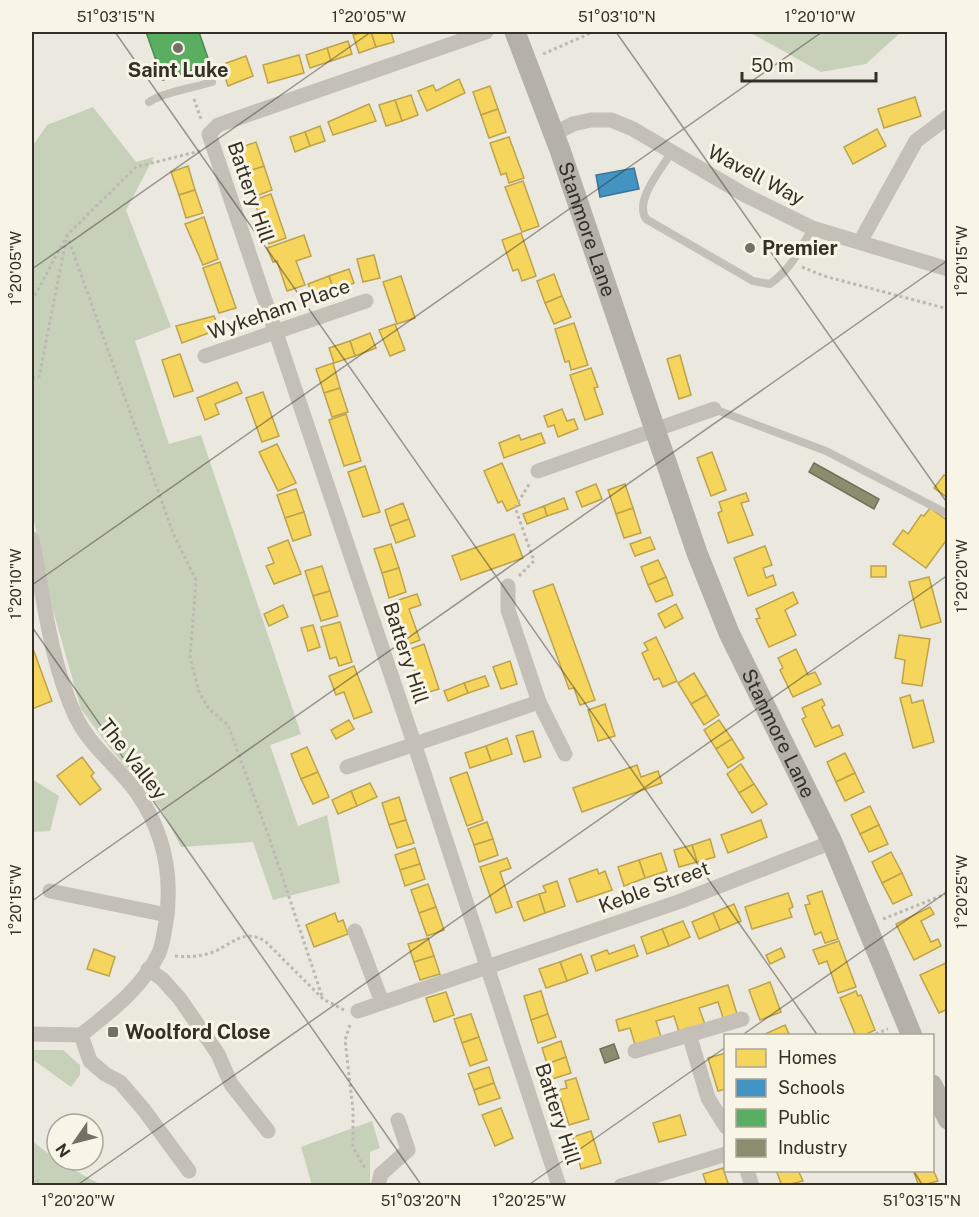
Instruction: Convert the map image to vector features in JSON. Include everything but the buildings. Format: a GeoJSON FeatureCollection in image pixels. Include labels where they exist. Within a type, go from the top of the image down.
{"type":"FeatureCollection","features":[{"type":"Feature","properties":{"kind":"street"},"geometry":{"type":"LineString","coordinates":[[211,137],[218,125],[486,32]]}},
{"type":"Feature","properties":{"kind":"street","name":"Stanmore Lane"},"geometry":{"type":"LineString","coordinates":[[515,32],[697,553],[729,633],[832,842],[912,1034]]}},
{"type":"Feature","properties":{"kind":"street"},"geometry":{"type":"LineString","coordinates":[[860,242],[916,141],[948,117]]}},
{"type":"Feature","properties":{"kind":"street","name":"Wavell Way"},"geometry":{"type":"LineString","coordinates":[[552,135],[573,124],[591,120],[611,120],[633,129],[745,195],[812,228],[948,269]]}},
{"type":"Feature","properties":{"kind":"street","name":"Battery Hill"},"geometry":{"type":"LineString","coordinates":[[211,137],[560,1185]]}},
{"type":"Feature","properties":{"kind":"street","name":"Wykeham Place"},"geometry":{"type":"LineString","coordinates":[[205,356],[366,301]]}},
{"type":"Feature","properties":{"kind":"street"},"geometry":{"type":"LineString","coordinates":[[538,471],[714,409]]}},
{"type":"Feature","properties":{"kind":"street","name":"The Valley"},"geometry":{"type":"LineString","coordinates":[[32,539],[49,629],[76,717],[87,735],[136,791],[150,814],[164,846],[170,882],[167,915],[158,954],[130,993],[81,1035]]}},
{"type":"Feature","properties":{"kind":"street"},"geometry":{"type":"LineString","coordinates":[[508,586],[508,610],[539,702],[565,754]]}},
{"type":"Feature","properties":{"kind":"street"},"geometry":{"type":"LineString","coordinates":[[347,767],[415,746],[539,702]]}},
{"type":"Feature","properties":{"kind":"street","name":"Keble Street"},"geometry":{"type":"LineString","coordinates":[[358,1011],[681,901],[832,842]]}},
{"type":"Feature","properties":{"kind":"street"},"geometry":{"type":"LineString","coordinates":[[50,891],[167,915]]}},
{"type":"Feature","properties":{"kind":"street"},"geometry":{"type":"LineString","coordinates":[[356,931],[382,1002]]}},
{"type":"Feature","properties":{"kind":"street"},"geometry":{"type":"LineString","coordinates":[[148,969],[162,979],[180,999],[218,1054],[231,1084],[268,1131]]}},
{"type":"Feature","properties":{"kind":"street"},"geometry":{"type":"LineString","coordinates":[[635,1051],[742,1019]]}},
{"type":"Feature","properties":{"kind":"street"},"geometry":{"type":"LineString","coordinates":[[32,1034],[81,1035],[90,1061],[120,1082],[189,1171]]}},
{"type":"Feature","properties":{"kind":"street"},"geometry":{"type":"LineString","coordinates":[[689,1035],[708,1098],[724,1124]]}},
{"type":"Feature","properties":{"kind":"street"},"geometry":{"type":"LineString","coordinates":[[934,1087],[948,1119]]}},
{"type":"Feature","properties":{"kind":"street"},"geometry":{"type":"LineString","coordinates":[[374,1181],[408,1150],[398,1120]]}},
{"type":"Feature","properties":{"kind":"street"},"geometry":{"type":"LineString","coordinates":[[621,1185],[724,1155]]}},
{"type":"Feature","properties":{"kind":"lane"},"geometry":{"type":"LineString","coordinates":[[149,102],[160,94],[212,82]]}},
{"type":"Feature","properties":{"kind":"lane"},"geometry":{"type":"LineString","coordinates":[[671,153],[644,199],[643,213],[646,219],[761,284],[770,284],[794,262],[812,228]]}},
{"type":"Feature","properties":{"kind":"lane"},"geometry":{"type":"LineString","coordinates":[[714,409],[826,451],[948,514]]}},
{"type":"Feature","properties":{"kind":"path"},"geometry":{"type":"LineString","coordinates":[[527,61],[593,32]]}},
{"type":"Feature","properties":{"kind":"path"},"geometry":{"type":"LineString","coordinates":[[32,301],[67,235],[136,168],[211,137],[201,118],[191,88]]}},
{"type":"Feature","properties":{"kind":"path"},"geometry":{"type":"LineString","coordinates":[[32,378],[39,377],[67,235]]}},
{"type":"Feature","properties":{"kind":"path"},"geometry":{"type":"LineString","coordinates":[[67,235],[173,533],[196,580],[190,657],[199,692],[209,709],[228,725],[270,840],[323,999]]}},
{"type":"Feature","properties":{"kind":"path"},"geometry":{"type":"LineString","coordinates":[[794,262],[824,276],[948,309]]}},
{"type":"Feature","properties":{"kind":"path"},"geometry":{"type":"LineString","coordinates":[[508,586],[534,561],[515,507],[538,471]]}},
{"type":"Feature","properties":{"kind":"path"},"geometry":{"type":"LineString","coordinates":[[868,926],[948,893]]}},
{"type":"Feature","properties":{"kind":"path"},"geometry":{"type":"LineString","coordinates":[[158,954],[194,958],[213,952],[243,934],[256,935],[265,941],[323,999],[345,1010],[358,1011],[345,1040],[353,1110],[353,1148],[374,1181]]}},
{"type":"Feature","properties":{"kind":"path"},"geometry":{"type":"LineString","coordinates":[[32,1176],[45,1185]]}},
{"type":"Feature","properties":{"kind":"green space"},"geometry":{"type":"Polygon","coordinates":[[[749,32],[901,32],[866,64],[821,72],[749,32]]]}},
{"type":"Feature","properties":{"kind":"green space"},"geometry":{"type":"Polygon","coordinates":[[[93,107],[136,162],[154,157],[126,210],[171,327],[135,341],[169,444],[201,435],[301,734],[270,745],[298,826],[327,815],[340,883],[273,900],[253,842],[181,847],[162,810],[81,709],[52,607],[32,511],[32,147],[47,125],[93,107]]]}},
{"type":"Feature","properties":{"kind":"green space"},"geometry":{"type":"Polygon","coordinates":[[[32,779],[59,796],[50,831],[32,832],[32,779]]]}},
{"type":"Feature","properties":{"kind":"green space"},"geometry":{"type":"Polygon","coordinates":[[[32,1050],[63,1050],[80,1065],[80,1075],[71,1087],[32,1059],[32,1050]]]}},
{"type":"Feature","properties":{"kind":"green space"},"geometry":{"type":"Polygon","coordinates":[[[372,1121],[380,1148],[370,1152],[370,1185],[312,1185],[301,1147],[372,1121]]]}},
{"type":"Feature","properties":{"kind":"green space"},"geometry":{"type":"Polygon","coordinates":[[[32,1141],[45,1151],[45,1172],[78,1172],[101,1185],[32,1185],[32,1141]]]}},
{"type":"Feature","properties":{"kind":"place","name":"Saint Luke"},"geometry":{"type":"Point","coordinates":[178,48]}},
{"type":"Feature","properties":{"kind":"place","name":"Premier"},"geometry":{"type":"Point","coordinates":[750,248]}},
{"type":"Feature","properties":{"kind":"place","name":"Woolford Close"},"geometry":{"type":"Point","coordinates":[113,1032]}}]}
